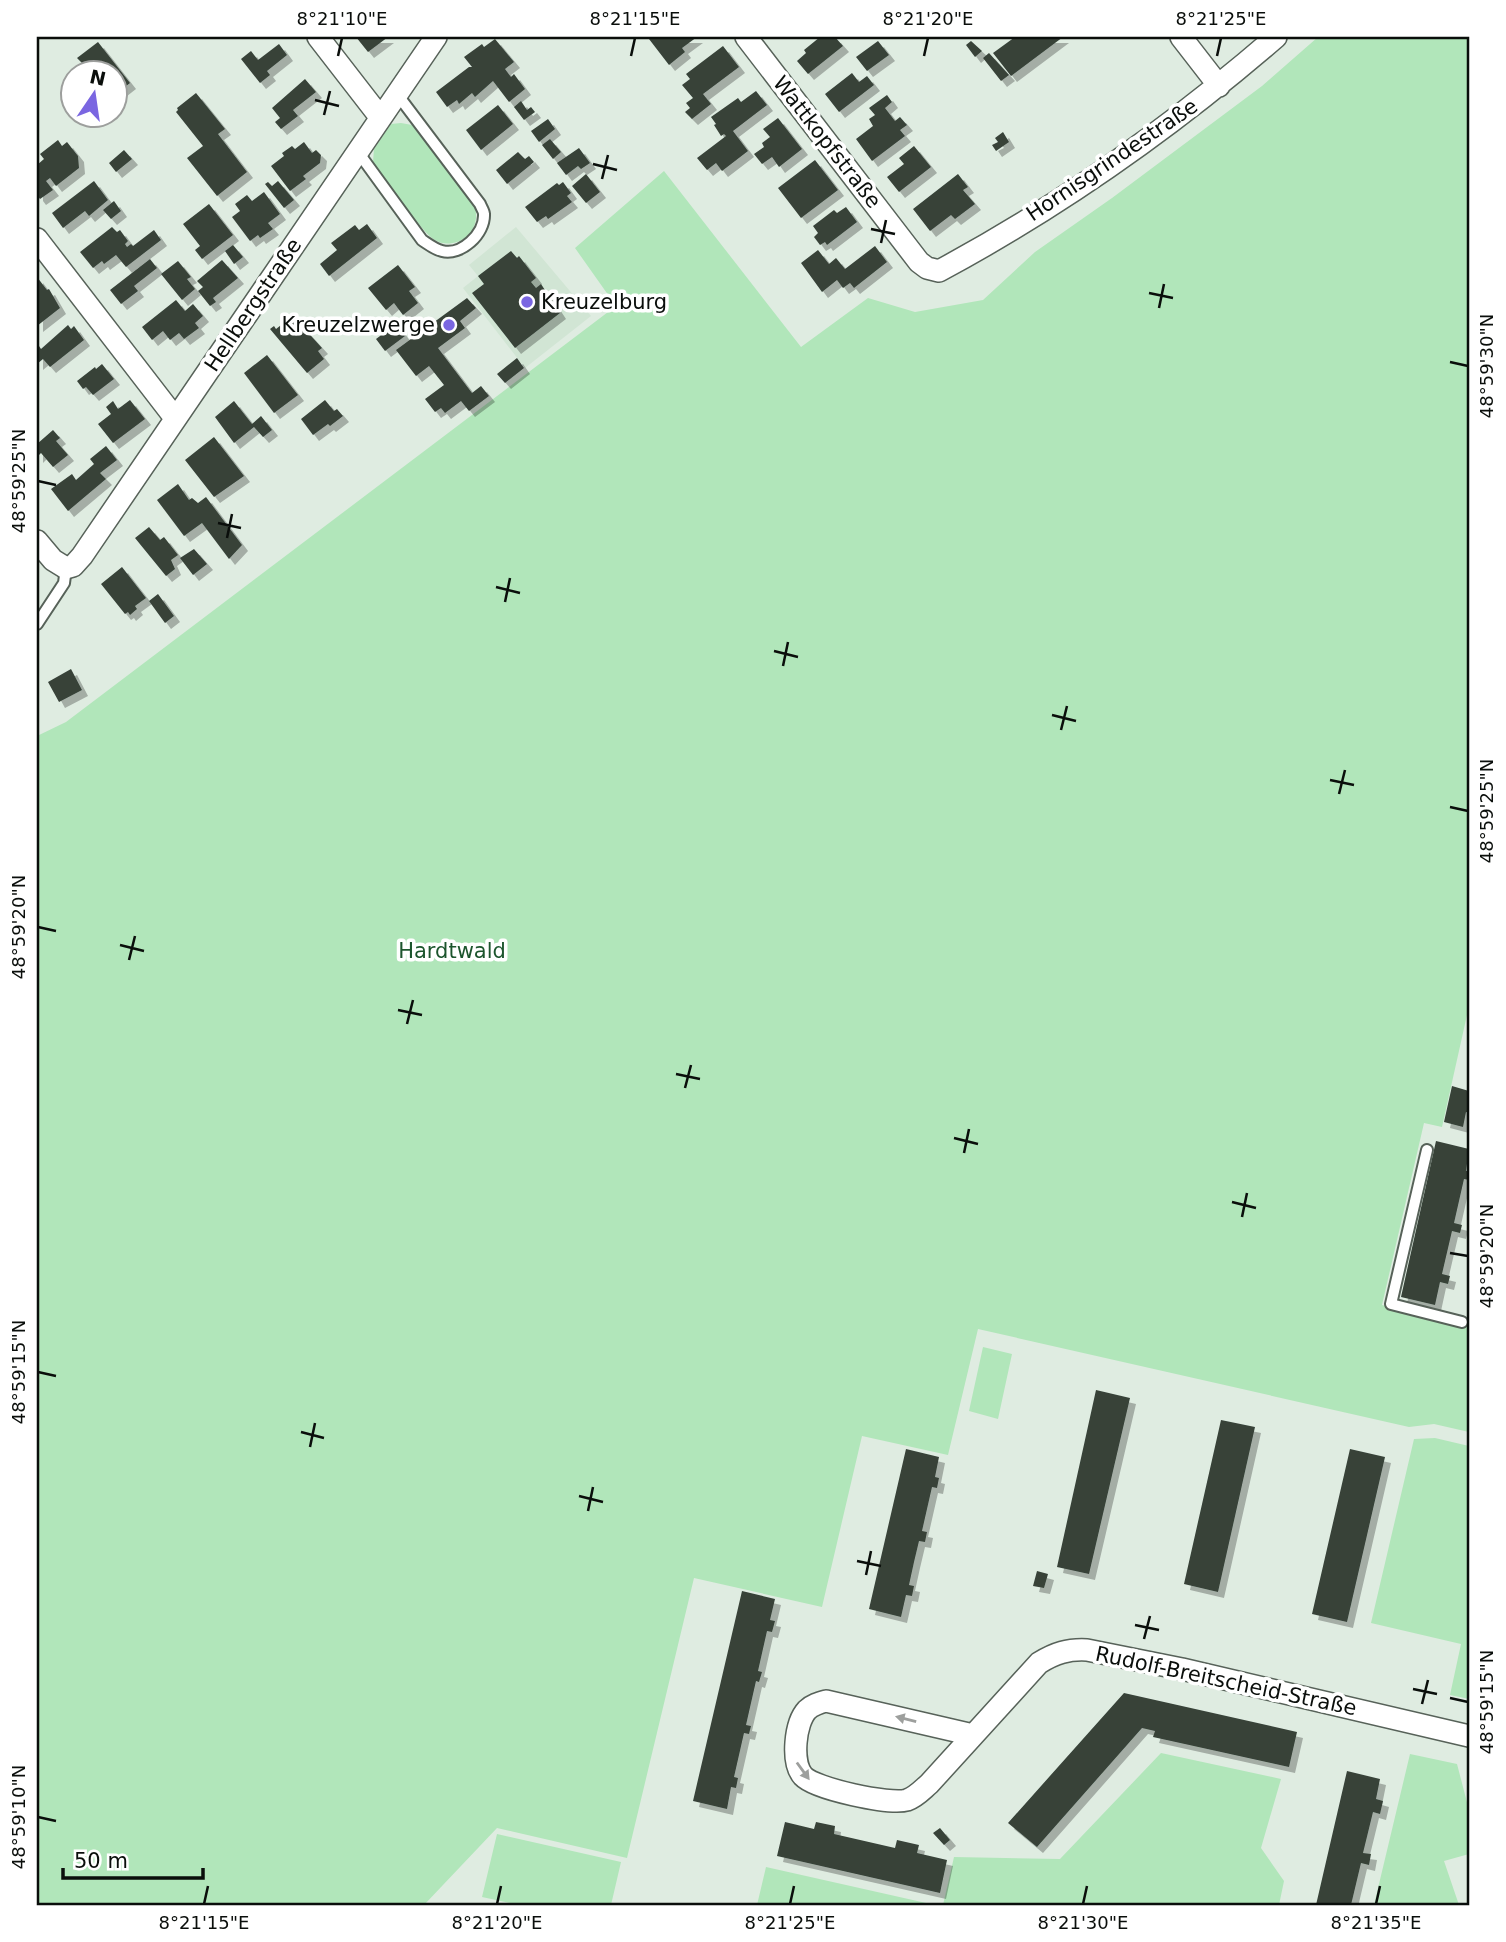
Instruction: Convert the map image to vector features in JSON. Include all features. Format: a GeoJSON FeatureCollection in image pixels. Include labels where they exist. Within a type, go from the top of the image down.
{"type":"FeatureCollection","features":[{"type":"Feature","properties":{"kind":"street"},"geometry":{"type":"LineString","coordinates":[[318,37],[380,117]]}},
{"type":"Feature","properties":{"kind":"street","name":"Hellbergstraße"},"geometry":{"type":"LineString","coordinates":[[66,568],[73,566],[82,556],[436,37]]}},
{"type":"Feature","properties":{"kind":"street","name":"Wattkopfstraße"},"geometry":{"type":"LineString","coordinates":[[746,37],[919,262],[940,275]]}},
{"type":"Feature","properties":{"kind":"street"},"geometry":{"type":"LineString","coordinates":[[1181,37],[1219,86]]}},
{"type":"Feature","properties":{"kind":"street","name":"Hornisgrindestraße"},"geometry":{"type":"LineString","coordinates":[[940,275],[1154,136],[1219,86],[1276,37]]}},
{"type":"Feature","properties":{"kind":"street"},"geometry":{"type":"LineString","coordinates":[[37,239],[175,418]]}},
{"type":"Feature","properties":{"kind":"street"},"geometry":{"type":"LineString","coordinates":[[37,541],[53,560],[66,568]]}},
{"type":"Feature","properties":{"kind":"street","name":"Rudolf-Breitscheid-Straße"},"geometry":{"type":"LineString","coordinates":[[972,1735],[826,1701],[808,1709],[802,1717],[794,1751],[803,1776],[819,1785],[880,1799],[906,1800],[929,1784],[1039,1663],[1073,1649],[1182,1669],[1469,1736]]}},
{"type":"Feature","properties":{"kind":"lane"},"geometry":{"type":"LineString","coordinates":[[358,152],[422,240],[432,247],[444,252],[455,251],[477,235],[484,214],[480,204],[397,94]]}},
{"type":"Feature","properties":{"kind":"lane"},"geometry":{"type":"LineString","coordinates":[[37,624],[64,583],[66,568]]}},
{"type":"Feature","properties":{"kind":"lane"},"geometry":{"type":"LineString","coordinates":[[1427,1150],[1391,1304],[1462,1322]]}},
{"type":"Feature","properties":{"kind":"shaded area","name":"Kreuzelburg"},"geometry":{"type":"Polygon","coordinates":[[[516,227],[591,316],[525,368],[463,288],[478,276],[469,265],[516,227]]]}},
{"type":"Feature","properties":{"kind":"green space","name":"Hardtwald"},"geometry":{"type":"Polygon","coordinates":[[[1318,37],[1469,37],[1469,1006],[1442,1127],[1424,1123],[1382,1305],[1469,1327],[1469,1432],[1434,1424],[1409,1427],[978,1329],[948,1455],[862,1436],[822,1607],[694,1578],[627,1858],[497,1828],[424,1905],[37,1905],[37,736],[66,722],[616,306],[575,248],[664,171],[801,347],[868,298],[915,312],[983,300],[1035,252],[1262,86],[1318,37]]]}},
{"type":"Feature","properties":{"kind":"green space"},"geometry":{"type":"Polygon","coordinates":[[[391,124],[412,125],[475,207],[474,227],[469,234],[455,243],[439,242],[429,236],[373,162],[374,149],[391,124]]]}},
{"type":"Feature","properties":{"kind":"green space"},"geometry":{"type":"Polygon","coordinates":[[[983,1347],[1012,1354],[998,1419],[969,1411],[983,1347]]]}},
{"type":"Feature","properties":{"kind":"green space"},"geometry":{"type":"Polygon","coordinates":[[[1435,1438],[1469,1446],[1469,1699],[1450,1695],[1461,1644],[1371,1623],[1414,1439],[1435,1438]]]}},
{"type":"Feature","properties":{"kind":"green space"},"geometry":{"type":"Polygon","coordinates":[[[1161,1753],[1281,1779],[1261,1848],[1284,1881],[1279,1905],[943,1905],[954,1857],[1060,1859],[1161,1753]]]}},
{"type":"Feature","properties":{"kind":"green space"},"geometry":{"type":"Polygon","coordinates":[[[1410,1754],[1457,1764],[1469,1810],[1469,1854],[1444,1861],[1459,1905],[1374,1905],[1410,1754]]]}},
{"type":"Feature","properties":{"kind":"green space"},"geometry":{"type":"Polygon","coordinates":[[[497,1834],[621,1862],[611,1905],[519,1905],[482,1897],[497,1834]]]}},
{"type":"Feature","properties":{"kind":"green space"},"geometry":{"type":"Polygon","coordinates":[[[766,1867],[935,1905],[757,1905],[766,1867]]]}},
{"type":"Feature","properties":{"kind":"building"},"geometry":{"type":"Polygon","coordinates":[[[356,37],[388,37],[368,52],[356,37]]]}},
{"type":"Feature","properties":{"kind":"building"},"geometry":{"type":"Polygon","coordinates":[[[697,37],[682,48],[685,52],[669,65],[649,39],[697,37]]]}},
{"type":"Feature","properties":{"kind":"building"},"geometry":{"type":"Polygon","coordinates":[[[820,37],[835,37],[843,46],[808,74],[797,61],[806,53],[804,50],[820,37]]]}},
{"type":"Feature","properties":{"kind":"building"},"geometry":{"type":"Polygon","coordinates":[[[1015,37],[1063,37],[1011,76],[993,53],[1015,37]]]}},
{"type":"Feature","properties":{"kind":"building"},"geometry":{"type":"Polygon","coordinates":[[[495,39],[514,62],[505,69],[511,77],[514,74],[525,89],[509,102],[493,81],[475,97],[472,93],[459,104],[457,100],[447,107],[436,92],[472,67],[464,57],[482,44],[484,47],[495,39]]]}},
{"type":"Feature","properties":{"kind":"building"},"geometry":{"type":"Polygon","coordinates":[[[878,41],[889,55],[867,71],[856,57],[878,41]]]}},
{"type":"Feature","properties":{"kind":"building"},"geometry":{"type":"Polygon","coordinates":[[[971,41],[982,51],[975,57],[966,45],[971,41]]]}},
{"type":"Feature","properties":{"kind":"building"},"geometry":{"type":"Polygon","coordinates":[[[98,42],[112,60],[79,60],[77,58],[98,42]]]}},
{"type":"Feature","properties":{"kind":"building"},"geometry":{"type":"Polygon","coordinates":[[[279,44],[287,55],[267,71],[270,75],[260,83],[241,59],[251,51],[258,60],[279,44]]]}},
{"type":"Feature","properties":{"kind":"building"},"geometry":{"type":"Polygon","coordinates":[[[723,46],[739,67],[703,94],[711,104],[692,119],[685,112],[690,108],[686,103],[693,98],[682,85],[690,79],[686,74],[723,46]]]}},
{"type":"Feature","properties":{"kind":"building"},"geometry":{"type":"Polygon","coordinates":[[[989,53],[1009,75],[1001,81],[983,58],[989,53]]]}},
{"type":"Feature","properties":{"kind":"building"},"geometry":{"type":"Polygon","coordinates":[[[852,73],[859,82],[867,76],[874,85],[839,112],[825,94],[852,73]]]}},
{"type":"Feature","properties":{"kind":"building"},"geometry":{"type":"Polygon","coordinates":[[[305,79],[316,92],[293,110],[298,116],[281,129],[275,122],[280,118],[272,108],[305,79]]]}},
{"type":"Feature","properties":{"kind":"building"},"geometry":{"type":"Polygon","coordinates":[[[756,91],[767,105],[733,131],[748,151],[722,171],[716,163],[707,170],[697,158],[726,136],[721,136],[711,117],[738,98],[741,102],[756,91]]]}},
{"type":"Feature","properties":{"kind":"building"},"geometry":{"type":"Polygon","coordinates":[[[196,93],[225,129],[218,134],[247,172],[217,196],[187,158],[203,146],[176,112],[177,108],[196,93]]]}},
{"type":"Feature","properties":{"kind":"building"},"geometry":{"type":"Polygon","coordinates":[[[887,95],[892,102],[885,108],[895,121],[900,117],[907,125],[900,130],[905,136],[872,161],[856,139],[873,126],[869,119],[875,115],[869,108],[887,95]]]}},
{"type":"Feature","properties":{"kind":"building"},"geometry":{"type":"Polygon","coordinates":[[[521,101],[527,110],[531,107],[535,112],[524,120],[514,107],[521,101]]]}},
{"type":"Feature","properties":{"kind":"building"},"geometry":{"type":"Polygon","coordinates":[[[498,105],[513,124],[481,150],[466,130],[498,105]]]}},
{"type":"Feature","properties":{"kind":"building"},"geometry":{"type":"Polygon","coordinates":[[[778,118],[802,149],[779,167],[772,157],[762,164],[754,154],[764,147],[762,143],[770,137],[763,129],[778,118]]]}},
{"type":"Feature","properties":{"kind":"building"},"geometry":{"type":"Polygon","coordinates":[[[548,119],[555,129],[539,142],[531,131],[548,119]]]}},
{"type":"Feature","properties":{"kind":"building"},"geometry":{"type":"Polygon","coordinates":[[[1003,132],[1009,142],[996,151],[992,145],[998,142],[995,138],[1003,132]]]}},
{"type":"Feature","properties":{"kind":"building"},"geometry":{"type":"Polygon","coordinates":[[[550,139],[561,152],[553,159],[542,145],[550,139]]]}},
{"type":"Feature","properties":{"kind":"building"},"geometry":{"type":"Polygon","coordinates":[[[58,140],[62,146],[67,142],[78,156],[79,168],[56,186],[50,178],[46,181],[53,190],[40,199],[37,195],[37,165],[44,159],[40,154],[58,140]]]}},
{"type":"Feature","properties":{"kind":"building"},"geometry":{"type":"Polygon","coordinates":[[[304,142],[312,153],[316,150],[321,155],[320,163],[303,176],[306,179],[290,191],[271,166],[284,156],[282,153],[292,146],[295,149],[304,142]]]}},
{"type":"Feature","properties":{"kind":"building"},"geometry":{"type":"Polygon","coordinates":[[[914,146],[931,167],[899,192],[887,177],[904,164],[899,158],[914,146]]]}},
{"type":"Feature","properties":{"kind":"building"},"geometry":{"type":"Polygon","coordinates":[[[579,148],[590,163],[581,169],[578,166],[566,175],[557,163],[579,148]]]}},
{"type":"Feature","properties":{"kind":"building"},"geometry":{"type":"Polygon","coordinates":[[[124,150],[132,159],[116,172],[109,163],[124,150]]]}},
{"type":"Feature","properties":{"kind":"building"},"geometry":{"type":"Polygon","coordinates":[[[518,152],[525,159],[529,156],[534,162],[507,184],[496,170],[518,152]]]}},
{"type":"Feature","properties":{"kind":"building"},"geometry":{"type":"Polygon","coordinates":[[[815,160],[838,190],[801,218],[778,188],[815,160]]]}},
{"type":"Feature","properties":{"kind":"building"},"geometry":{"type":"Polygon","coordinates":[[[586,174],[600,192],[586,203],[572,186],[586,174]]]}},
{"type":"Feature","properties":{"kind":"building"},"geometry":{"type":"Polygon","coordinates":[[[958,174],[968,187],[963,190],[975,204],[955,219],[951,215],[930,231],[913,209],[958,174]]]}},
{"type":"Feature","properties":{"kind":"building"},"geometry":{"type":"Polygon","coordinates":[[[94,181],[108,200],[89,216],[85,211],[63,228],[52,213],[94,181]]]}},
{"type":"Feature","properties":{"kind":"building"},"geometry":{"type":"Polygon","coordinates":[[[278,181],[294,200],[284,208],[265,184],[268,182],[272,186],[278,181]]]}},
{"type":"Feature","properties":{"kind":"building"},"geometry":{"type":"Polygon","coordinates":[[[563,182],[571,193],[567,196],[572,202],[548,219],[546,216],[537,222],[525,207],[557,183],[559,185],[563,182]]]}},
{"type":"Feature","properties":{"kind":"building"},"geometry":{"type":"Polygon","coordinates":[[[264,192],[280,214],[268,223],[273,229],[250,241],[232,217],[240,211],[235,204],[247,195],[252,201],[264,192]]]}},
{"type":"Feature","properties":{"kind":"building"},"geometry":{"type":"Polygon","coordinates":[[[114,201],[121,211],[111,219],[103,210],[114,201]]]}},
{"type":"Feature","properties":{"kind":"building"},"geometry":{"type":"Polygon","coordinates":[[[209,204],[233,235],[202,259],[195,250],[200,246],[183,224],[209,204]]]}},
{"type":"Feature","properties":{"kind":"building"},"geometry":{"type":"Polygon","coordinates":[[[846,207],[857,222],[827,245],[825,242],[820,245],[814,237],[818,233],[813,226],[834,210],[837,213],[846,207]]]}},
{"type":"Feature","properties":{"kind":"building"},"geometry":{"type":"Polygon","coordinates":[[[367,224],[377,238],[329,276],[320,264],[337,250],[331,243],[355,225],[359,230],[367,224]]]}},
{"type":"Feature","properties":{"kind":"building"},"geometry":{"type":"Polygon","coordinates":[[[112,227],[117,232],[120,230],[128,241],[125,244],[127,247],[131,244],[133,246],[154,230],[161,240],[126,267],[116,255],[93,268],[80,252],[112,227]]]}},
{"type":"Feature","properties":{"kind":"building"},"geometry":{"type":"Polygon","coordinates":[[[233,245],[243,257],[234,264],[225,251],[233,245]]]}},
{"type":"Feature","properties":{"kind":"building"},"geometry":{"type":"Polygon","coordinates":[[[875,246],[887,262],[854,288],[850,283],[843,288],[837,280],[822,292],[801,263],[818,250],[829,264],[836,258],[845,269],[875,246]]]}},
{"type":"Feature","properties":{"kind":"building"},"geometry":{"type":"Polygon","coordinates":[[[511,251],[517,258],[519,256],[536,278],[531,282],[536,288],[541,284],[560,313],[515,348],[472,293],[484,284],[478,276],[511,251]]]}},
{"type":"Feature","properties":{"kind":"building"},"geometry":{"type":"Polygon","coordinates":[[[150,259],[157,268],[134,286],[138,291],[121,304],[110,290],[150,259]]]}},
{"type":"Feature","properties":{"kind":"building"},"geometry":{"type":"Polygon","coordinates":[[[222,260],[238,278],[213,298],[216,302],[210,306],[198,291],[203,287],[197,281],[222,260]]]}},
{"type":"Feature","properties":{"kind":"building"},"geometry":{"type":"Polygon","coordinates":[[[178,261],[191,277],[187,279],[195,289],[182,300],[161,274],[178,261]]]}},
{"type":"Feature","properties":{"kind":"building"},"geometry":{"type":"Polygon","coordinates":[[[398,265],[415,287],[409,291],[418,303],[403,315],[394,303],[386,310],[368,288],[398,265]]]}},
{"type":"Feature","properties":{"kind":"building"},"geometry":{"type":"Polygon","coordinates":[[[37,277],[47,290],[49,289],[60,308],[37,326],[37,277]]]}},
{"type":"Feature","properties":{"kind":"building"},"geometry":{"type":"Polygon","coordinates":[[[467,298],[476,308],[460,321],[465,328],[438,348],[472,393],[481,386],[489,396],[469,411],[461,401],[445,413],[441,408],[435,412],[425,399],[444,385],[429,366],[416,376],[396,350],[467,298]]]}},
{"type":"Feature","properties":{"kind":"building"},"geometry":{"type":"Polygon","coordinates":[[[176,300],[185,311],[193,304],[203,316],[195,323],[199,328],[184,339],[179,333],[170,340],[163,331],[152,340],[142,327],[176,300]]]}},
{"type":"Feature","properties":{"kind":"building"},"geometry":{"type":"Polygon","coordinates":[[[291,314],[322,348],[318,351],[324,359],[307,373],[270,329],[274,326],[276,329],[290,318],[288,316],[291,314]]]}},
{"type":"Feature","properties":{"kind":"building"},"geometry":{"type":"Polygon","coordinates":[[[396,324],[405,336],[385,351],[376,339],[396,324]]]}},
{"type":"Feature","properties":{"kind":"building"},"geometry":{"type":"Polygon","coordinates":[[[68,325],[71,329],[74,326],[84,340],[50,367],[43,359],[37,364],[37,343],[41,349],[68,325]]]}},
{"type":"Feature","properties":{"kind":"building"},"geometry":{"type":"Polygon","coordinates":[[[267,355],[298,395],[274,413],[244,373],[267,355]]]}},
{"type":"Feature","properties":{"kind":"building"},"geometry":{"type":"Polygon","coordinates":[[[517,358],[524,368],[505,383],[497,374],[517,358]]]}},
{"type":"Feature","properties":{"kind":"building"},"geometry":{"type":"Polygon","coordinates":[[[102,364],[114,379],[93,395],[77,381],[102,364]]]}},
{"type":"Feature","properties":{"kind":"building"},"geometry":{"type":"Polygon","coordinates":[[[130,400],[145,419],[113,443],[98,424],[111,414],[106,407],[113,401],[118,409],[130,400]]]}},
{"type":"Feature","properties":{"kind":"building"},"geometry":{"type":"Polygon","coordinates":[[[325,400],[334,411],[337,409],[343,416],[313,435],[301,419],[325,400]]]}},
{"type":"Feature","properties":{"kind":"building"},"geometry":{"type":"Polygon","coordinates":[[[234,401],[252,424],[261,416],[272,430],[263,437],[254,427],[234,443],[215,417],[234,401]]]}},
{"type":"Feature","properties":{"kind":"building"},"geometry":{"type":"Polygon","coordinates":[[[53,430],[60,438],[56,441],[68,455],[53,467],[41,453],[37,457],[37,444],[53,430]]]}},
{"type":"Feature","properties":{"kind":"building"},"geometry":{"type":"Polygon","coordinates":[[[214,437],[244,476],[214,497],[185,460],[214,437]]]}},
{"type":"Feature","properties":{"kind":"building"},"geometry":{"type":"Polygon","coordinates":[[[106,446],[117,460],[100,473],[106,479],[68,511],[51,489],[72,474],[76,480],[94,464],[90,459],[106,446]]]}},
{"type":"Feature","properties":{"kind":"building"},"geometry":{"type":"Polygon","coordinates":[[[178,484],[189,500],[192,498],[198,503],[206,497],[242,545],[229,559],[202,523],[184,536],[157,500],[178,484]]]}},
{"type":"Feature","properties":{"kind":"building"},"geometry":{"type":"Polygon","coordinates":[[[149,527],[160,540],[164,537],[178,555],[171,560],[175,569],[166,576],[135,538],[149,527]]]}},
{"type":"Feature","properties":{"kind":"building"},"geometry":{"type":"Polygon","coordinates":[[[194,549],[207,564],[193,575],[180,558],[194,549]]]}},
{"type":"Feature","properties":{"kind":"building"},"geometry":{"type":"Polygon","coordinates":[[[122,567],[146,598],[135,606],[137,609],[130,615],[128,612],[125,614],[101,584],[122,567]]]}},
{"type":"Feature","properties":{"kind":"building"},"geometry":{"type":"Polygon","coordinates":[[[158,594],[174,616],[165,623],[149,601],[158,594]]]}},
{"type":"Feature","properties":{"kind":"building"},"geometry":{"type":"Polygon","coordinates":[[[71,669],[82,690],[59,702],[48,682],[71,669]]]}},
{"type":"Feature","properties":{"kind":"building"},"geometry":{"type":"Polygon","coordinates":[[[1452,1086],[1469,1091],[1469,1113],[1466,1112],[1463,1127],[1444,1122],[1452,1086]]]}},
{"type":"Feature","properties":{"kind":"building"},"geometry":{"type":"Polygon","coordinates":[[[1436,1141],[1469,1149],[1466,1171],[1469,1171],[1469,1180],[1464,1179],[1454,1223],[1462,1225],[1460,1233],[1452,1231],[1442,1274],[1450,1276],[1448,1284],[1440,1282],[1435,1305],[1401,1297],[1436,1141]]]}},
{"type":"Feature","properties":{"kind":"building"},"geometry":{"type":"Polygon","coordinates":[[[1096,1390],[1130,1398],[1089,1574],[1057,1567],[1096,1390]]]}},
{"type":"Feature","properties":{"kind":"building"},"geometry":{"type":"Polygon","coordinates":[[[1221,1420],[1255,1427],[1218,1592],[1184,1584],[1221,1420]]]}},
{"type":"Feature","properties":{"kind":"building"},"geometry":{"type":"Polygon","coordinates":[[[906,1449],[939,1457],[935,1477],[939,1478],[937,1488],[932,1487],[922,1531],[927,1532],[925,1542],[919,1541],[914,1562],[909,1585],[914,1586],[912,1596],[906,1595],[901,1617],[869,1609],[906,1449]]]}},
{"type":"Feature","properties":{"kind":"building"},"geometry":{"type":"Polygon","coordinates":[[[1350,1449],[1385,1457],[1347,1622],[1312,1614],[1350,1449]]]}},
{"type":"Feature","properties":{"kind":"building"},"geometry":{"type":"Polygon","coordinates":[[[1037,1571],[1048,1574],[1044,1588],[1033,1586],[1037,1571]]]}},
{"type":"Feature","properties":{"kind":"building"},"geometry":{"type":"Polygon","coordinates":[[[742,1591],[775,1599],[770,1620],[775,1621],[772,1632],[767,1631],[758,1671],[762,1672],[759,1682],[756,1681],[746,1725],[751,1726],[749,1734],[744,1733],[734,1777],[738,1778],[736,1788],[731,1787],[727,1809],[693,1801],[742,1591]]]}},
{"type":"Feature","properties":{"kind":"building"},"geometry":{"type":"Polygon","coordinates":[[[1124,1693],[1297,1732],[1289,1767],[1153,1737],[1155,1731],[1142,1728],[1037,1847],[1008,1823],[1124,1693]]]}},
{"type":"Feature","properties":{"kind":"building"},"geometry":{"type":"Polygon","coordinates":[[[1347,1771],[1380,1779],[1376,1799],[1383,1801],[1380,1814],[1373,1812],[1363,1853],[1371,1854],[1369,1865],[1361,1863],[1351,1905],[1316,1905],[1347,1771]]]}},
{"type":"Feature","properties":{"kind":"building"},"geometry":{"type":"Polygon","coordinates":[[[785,1822],[814,1829],[816,1822],[835,1826],[834,1834],[895,1848],[897,1840],[919,1845],[917,1853],[947,1860],[940,1893],[777,1856],[785,1822]]]}},
{"type":"Feature","properties":{"kind":"building"},"geometry":{"type":"Polygon","coordinates":[[[940,1828],[950,1840],[944,1845],[933,1833],[940,1828]]]}},
{"type":"Feature","properties":{"kind":"place","name":"Kreuzelburg"},"geometry":{"type":"Point","coordinates":[527,302]}},
{"type":"Feature","properties":{"kind":"place","name":"Kreuzelzwerge"},"geometry":{"type":"Point","coordinates":[449,325]}}]}
